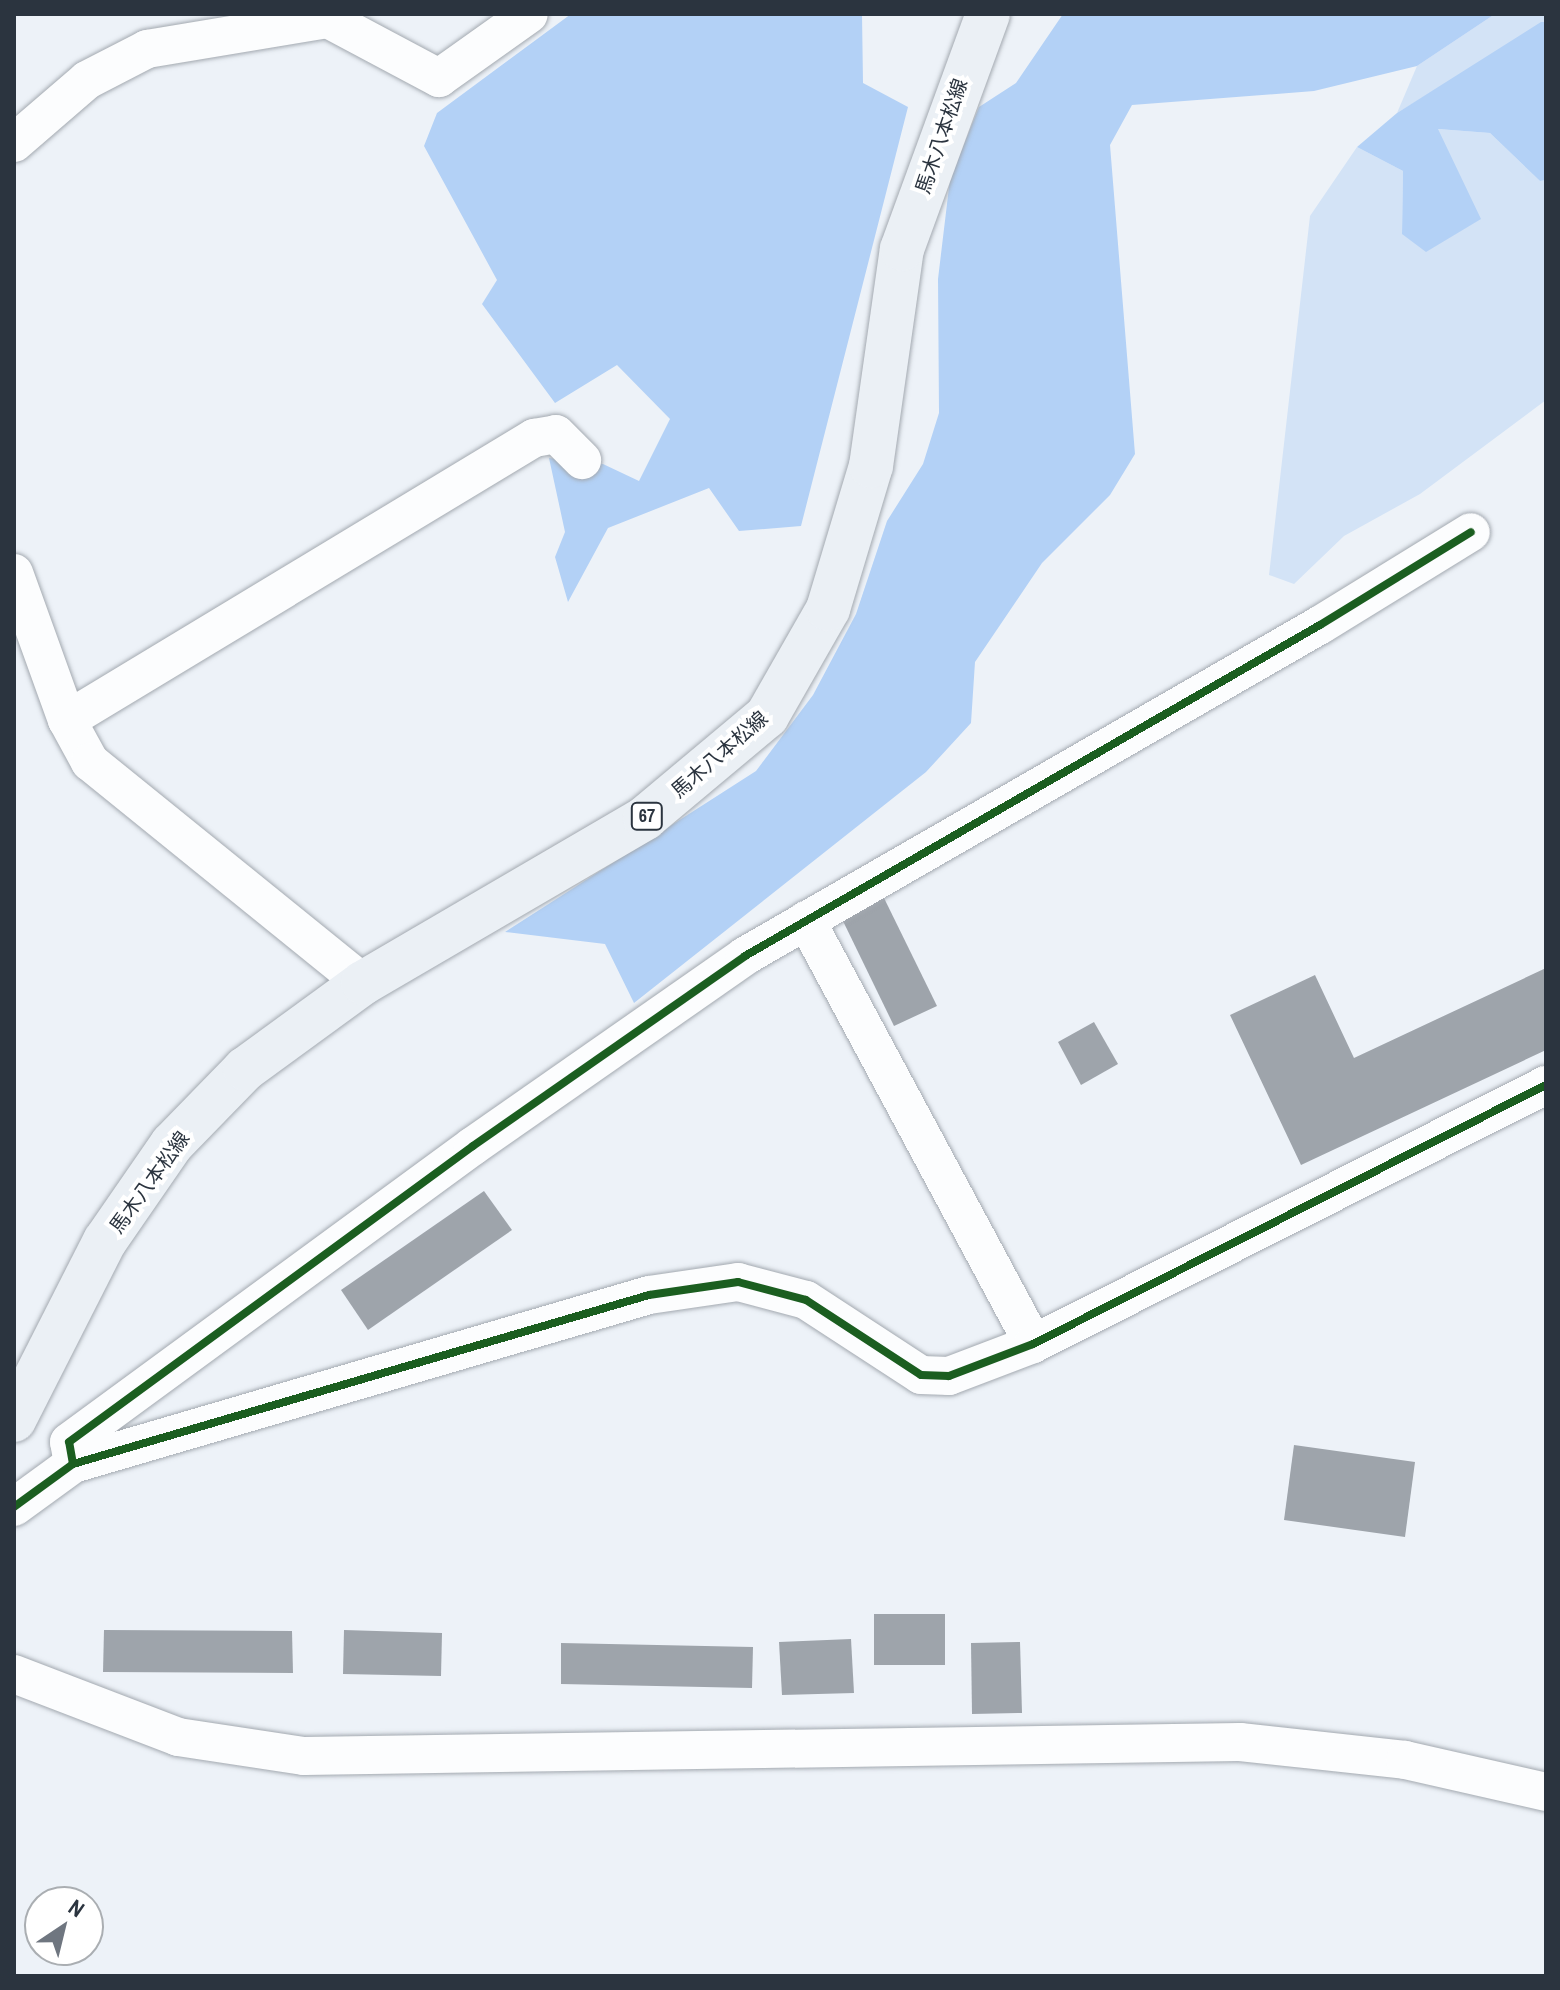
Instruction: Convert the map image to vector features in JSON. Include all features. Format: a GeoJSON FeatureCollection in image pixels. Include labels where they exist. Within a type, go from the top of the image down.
{"type":"FeatureCollection","features":[{"type":"Feature","properties":{"kind":"main road","name":"馬木八本松線"},"geometry":{"type":"LineString","coordinates":[[14,1420],[105,1241],[172,1144],[245,1069],[363,983],[645,818],[767,716],[828,609],[871,466],[902,249],[988,14]]}},
{"type":"Feature","properties":{"kind":"street"},"geometry":{"type":"LineString","coordinates":[[14,143],[87,80],[147,49],[328,19],[439,78],[529,14]]}},
{"type":"Feature","properties":{"kind":"street"},"geometry":{"type":"LineString","coordinates":[[67,720],[534,438],[556,434],[582,460]]}},
{"type":"Feature","properties":{"kind":"street"},"geometry":{"type":"LineString","coordinates":[[73,1464],[69,1442],[473,1146],[745,956],[1320,625],[1471,532]]}},
{"type":"Feature","properties":{"kind":"street"},"geometry":{"type":"LineString","coordinates":[[14,573],[67,720],[90,762],[363,983]]}},
{"type":"Feature","properties":{"kind":"street"},"geometry":{"type":"LineString","coordinates":[[806,920],[1033,1344]]}},
{"type":"Feature","properties":{"kind":"street"},"geometry":{"type":"LineString","coordinates":[[14,1507],[73,1464],[649,1295],[738,1282],[806,1300],[921,1375],[949,1376],[1033,1344],[1546,1085]]}},
{"type":"Feature","properties":{"kind":"street"},"geometry":{"type":"LineString","coordinates":[[14,1674],[178,1737],[304,1756],[1240,1742],[1405,1760],[1546,1792]]}},
{"type":"Feature","properties":{"kind":"shaded area"},"geometry":{"type":"Polygon","coordinates":[[[571,14],[862,14],[863,83],[908,107],[801,526],[739,531],[709,488],[608,528],[568,602],[555,557],[565,532],[549,458],[603,464],[639,481],[670,419],[617,365],[555,403],[482,304],[497,280],[424,146],[437,113],[571,14]]]}},
{"type":"Feature","properties":{"kind":"shaded area"},"geometry":{"type":"Polygon","coordinates":[[[1063,14],[1495,14],[1417,66],[1314,91],[1132,105],[1110,145],[1135,454],[1110,495],[1042,563],[975,662],[971,723],[926,772],[634,1003],[605,944],[505,932],[756,771],[813,695],[856,614],[887,521],[923,464],[939,413],[938,279],[950,179],[979,107],[1016,83],[1063,14]]]}},
{"type":"Feature","properties":{"kind":"shaded area"},"geometry":{"type":"Polygon","coordinates":[[[1495,14],[1546,14],[1546,22],[1397,113],[1417,66],[1495,14]]]}},
{"type":"Feature","properties":{"kind":"shaded area"},"geometry":{"type":"Polygon","coordinates":[[[1541,22],[1546,22],[1546,180],[1540,181],[1490,133],[1438,129],[1481,219],[1426,252],[1402,234],[1403,171],[1357,147],[1397,113],[1541,22]]]}},
{"type":"Feature","properties":{"kind":"shaded area"},"geometry":{"type":"Polygon","coordinates":[[[1437,129],[1490,133],[1540,181],[1546,180],[1546,400],[1420,494],[1344,536],[1294,584],[1269,575],[1310,216],[1357,147],[1403,171],[1402,233],[1437,129]]]}},
{"type":"Feature","properties":{"kind":"building"},"geometry":{"type":"Polygon","coordinates":[[[884,898],[937,1006],[894,1026],[842,919],[884,898]]]}},
{"type":"Feature","properties":{"kind":"building"},"geometry":{"type":"Polygon","coordinates":[[[1546,968],[1546,1050],[1301,1165],[1230,1015],[1315,975],[1354,1058],[1546,968]]]}},
{"type":"Feature","properties":{"kind":"building"},"geometry":{"type":"Polygon","coordinates":[[[1094,1022],[1118,1064],[1081,1085],[1058,1042],[1094,1022]]]}},
{"type":"Feature","properties":{"kind":"building"},"geometry":{"type":"Polygon","coordinates":[[[484,1191],[512,1230],[368,1330],[341,1290],[484,1191]]]}},
{"type":"Feature","properties":{"kind":"building"},"geometry":{"type":"Polygon","coordinates":[[[1294,1445],[1415,1462],[1405,1537],[1284,1520],[1294,1445]]]}},
{"type":"Feature","properties":{"kind":"building"},"geometry":{"type":"Polygon","coordinates":[[[874,1614],[945,1614],[945,1665],[874,1665],[874,1614]]]}},
{"type":"Feature","properties":{"kind":"building"},"geometry":{"type":"Polygon","coordinates":[[[104,1630],[292,1631],[293,1673],[103,1672],[104,1630]]]}},
{"type":"Feature","properties":{"kind":"building"},"geometry":{"type":"Polygon","coordinates":[[[344,1630],[442,1633],[441,1676],[343,1674],[344,1630]]]}},
{"type":"Feature","properties":{"kind":"building"},"geometry":{"type":"Polygon","coordinates":[[[851,1639],[854,1693],[782,1695],[779,1642],[851,1639]]]}},
{"type":"Feature","properties":{"kind":"building"},"geometry":{"type":"Polygon","coordinates":[[[1020,1642],[1022,1713],[972,1714],[971,1643],[1020,1642]]]}},
{"type":"Feature","properties":{"kind":"building"},"geometry":{"type":"Polygon","coordinates":[[[561,1643],[753,1647],[752,1688],[561,1684],[561,1643]]]}},
{"type":"Feature","properties":{"kind":"cycle path"},"geometry":{"type":"LineString","coordinates":[[73,1464],[69,1442],[473,1146],[745,956],[1320,625],[1471,532]]}},
{"type":"Feature","properties":{"kind":"cycle path"},"geometry":{"type":"LineString","coordinates":[[14,1507],[73,1464],[649,1295],[738,1282],[806,1300],[921,1375],[949,1376],[1033,1344],[1546,1085]]}}]}
